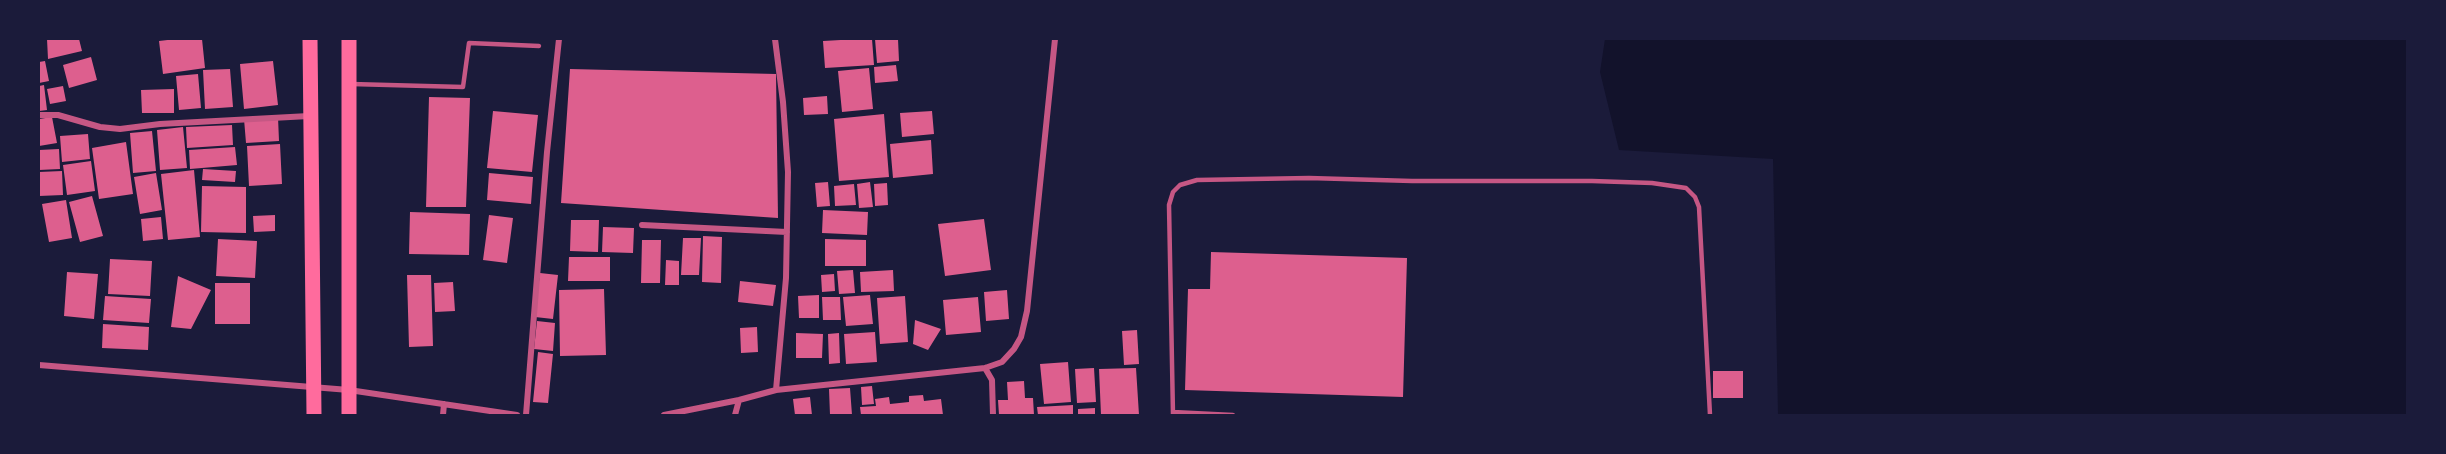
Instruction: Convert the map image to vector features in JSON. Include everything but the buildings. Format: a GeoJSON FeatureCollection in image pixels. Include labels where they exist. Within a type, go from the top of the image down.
{"type":"FeatureCollection","features":[{"type":"Feature","properties":{"kind":"highway"},"geometry":{"type":"LineString","coordinates":[[310,39],[314,415]]}},
{"type":"Feature","properties":{"kind":"highway"},"geometry":{"type":"LineString","coordinates":[[349,39],[350,415]]}},
{"type":"Feature","properties":{"kind":"street"},"geometry":{"type":"LineString","coordinates":[[526,415],[558,39]]}},
{"type":"Feature","properties":{"kind":"street"},"geometry":{"type":"LineString","coordinates":[[775,39],[783,102],[788,172],[782,346],[776,390]]}},
{"type":"Feature","properties":{"kind":"street"},"geometry":{"type":"LineString","coordinates":[[664,415],[776,390],[985,368],[1002,362],[1021,337],[1027,311],[1055,39]]}},
{"type":"Feature","properties":{"kind":"street"},"geometry":{"type":"LineString","coordinates":[[39,115],[58,115],[100,128],[120,129],[206,121],[311,116]]}},
{"type":"Feature","properties":{"kind":"street"},"geometry":{"type":"LineString","coordinates":[[642,225],[787,231]]}},
{"type":"Feature","properties":{"kind":"street"},"geometry":{"type":"LineString","coordinates":[[39,365],[314,386],[517,415]]}},
{"type":"Feature","properties":{"kind":"street"},"geometry":{"type":"LineString","coordinates":[[985,368],[992,380],[993,415]]}},
{"type":"Feature","properties":{"kind":"street"},"geometry":{"type":"LineString","coordinates":[[735,415],[739,400]]}},
{"type":"Feature","properties":{"kind":"street"},"geometry":{"type":"LineString","coordinates":[[443,415],[444,404]]}},
{"type":"Feature","properties":{"kind":"lane"},"geometry":{"type":"LineString","coordinates":[[349,84],[463,87],[469,43],[539,46]]}},
{"type":"Feature","properties":{"kind":"lane"},"geometry":{"type":"LineString","coordinates":[[1233,415],[1173,414],[1169,205],[1173,192],[1180,185],[1197,180],[1310,178],[1412,181],[1592,180],[1652,183],[1686,188],[1695,197],[1699,207],[1710,415]]}},
{"type":"Feature","properties":{"kind":"shaded area"},"geometry":{"type":"Polygon","coordinates":[[[1605,39],[2407,39],[2407,415],[1778,415],[1773,159],[1619,150],[1600,72],[1605,39]]]}}]}
